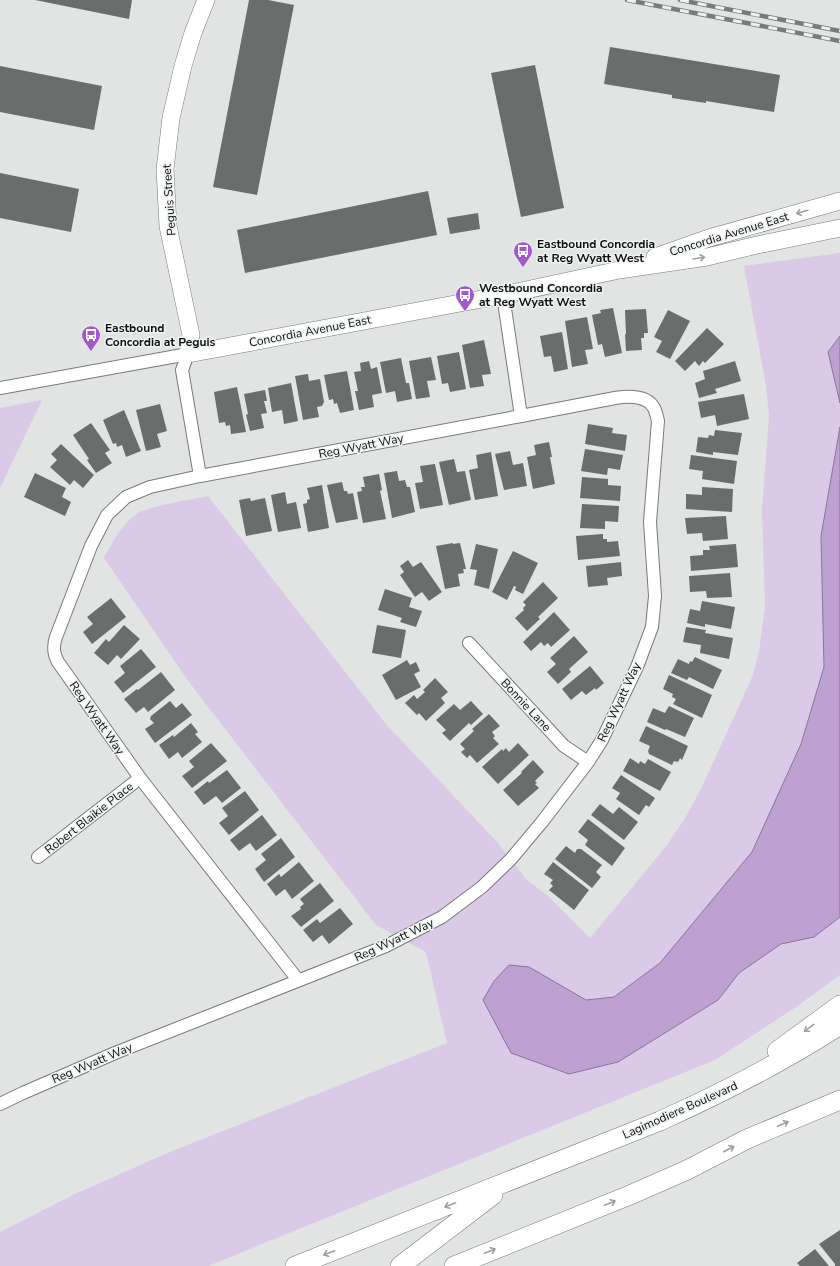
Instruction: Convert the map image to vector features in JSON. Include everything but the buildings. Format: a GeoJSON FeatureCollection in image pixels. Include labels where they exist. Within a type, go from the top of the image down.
{"type":"FeatureCollection","features":[{"type":"Feature","properties":{"kind":"main road"},"geometry":{"type":"LineString","coordinates":[[717,1096],[840,1005]]}},
{"type":"Feature","properties":{"kind":"main road","name":"Lagimodiere Boulevard"},"geometry":{"type":"LineString","coordinates":[[295,1266],[660,1121],[717,1096],[811,1044],[840,1025]]}},
{"type":"Feature","properties":{"kind":"main road"},"geometry":{"type":"LineString","coordinates":[[454,1266],[630,1195],[687,1170],[747,1139],[840,1100]]}},
{"type":"Feature","properties":{"kind":"main road","name":"Lagimodiere Boulevard"},"geometry":{"type":"LineString","coordinates":[[400,1266],[513,1180]]}},
{"type":"Feature","properties":{"kind":"street","name":"Peguis Street"},"geometry":{"type":"LineString","coordinates":[[188,354],[191,336],[168,226],[165,169],[171,118],[182,66],[193,32],[206,0]]}},
{"type":"Feature","properties":{"kind":"street","name":"Concordia Avenue East"},"geometry":{"type":"LineString","coordinates":[[619,270],[709,238],[840,201]]}},
{"type":"Feature","properties":{"kind":"street","name":"Concordia Avenue East"},"geometry":{"type":"LineString","coordinates":[[0,388],[503,295],[619,270],[707,257],[840,228]]}},
{"type":"Feature","properties":{"kind":"street"},"geometry":{"type":"LineString","coordinates":[[503,295],[521,416]]}},
{"type":"Feature","properties":{"kind":"street"},"geometry":{"type":"LineString","coordinates":[[188,354],[182,370],[200,476]]}},
{"type":"Feature","properties":{"kind":"street","name":"Reg Wyatt Way"},"geometry":{"type":"LineString","coordinates":[[0,1104],[115,1053],[386,946],[442,917],[481,888],[511,859],[542,822],[588,762],[602,740],[637,667],[652,627],[655,596],[650,522],[658,421],[654,407],[643,398],[627,396],[200,476],[150,487],[132,494],[126,497],[107,514],[91,546],[53,645],[54,654],[58,662],[140,778],[298,980]]}},
{"type":"Feature","properties":{"kind":"street","name":"Bonnie Lane"},"geometry":{"type":"LineString","coordinates":[[469,643],[564,746],[588,762]]}},
{"type":"Feature","properties":{"kind":"street","name":"Robert Blaikie Place"},"geometry":{"type":"LineString","coordinates":[[38,857],[140,778]]}},
{"type":"Feature","properties":{"kind":"shaded area"},"geometry":{"type":"Polygon","coordinates":[[[840,253],[840,975],[796,1007],[715,1060],[208,1266],[0,1266],[0,1232],[75,1194],[172,1151],[447,1043],[426,952],[376,925],[189,682],[104,558],[114,539],[127,522],[138,513],[145,510],[208,496],[385,723],[498,843],[525,878],[550,898],[590,938],[667,845],[685,818],[700,791],[753,675],[759,651],[765,606],[762,510],[769,416],[766,386],[744,266],[840,253]]]}},
{"type":"Feature","properties":{"kind":"shaded area"},"geometry":{"type":"Polygon","coordinates":[[[840,336],[840,403],[828,352],[840,336]]]}},
{"type":"Feature","properties":{"kind":"shaded area"},"geometry":{"type":"Polygon","coordinates":[[[42,400],[0,488],[0,408],[42,400]]]}},
{"type":"Feature","properties":{"kind":"shaded area"},"geometry":{"type":"Polygon","coordinates":[[[840,427],[840,917],[814,937],[781,944],[739,973],[718,1000],[618,1062],[569,1074],[511,1053],[483,1000],[494,981],[509,965],[529,967],[586,1000],[614,997],[660,963],[752,852],[801,744],[824,667],[821,536],[840,427]]]}},
{"type":"Feature","properties":{"kind":"railway"},"geometry":{"type":"LineString","coordinates":[[627,0],[840,41]]}},
{"type":"Feature","properties":{"kind":"railway"},"geometry":{"type":"LineString","coordinates":[[680,0],[840,31]]}},
{"type":"Feature","properties":{"kind":"place","name":"Eastbound Concordia at Reg Wyatt West"},"geometry":{"type":"Point","coordinates":[523,268]}},
{"type":"Feature","properties":{"kind":"place","name":"Westbound Concordia at Reg Wyatt West"},"geometry":{"type":"Point","coordinates":[465,312]}},
{"type":"Feature","properties":{"kind":"place","name":"Eastbound Concordia at Peguis"},"geometry":{"type":"Point","coordinates":[91,352]}}]}
